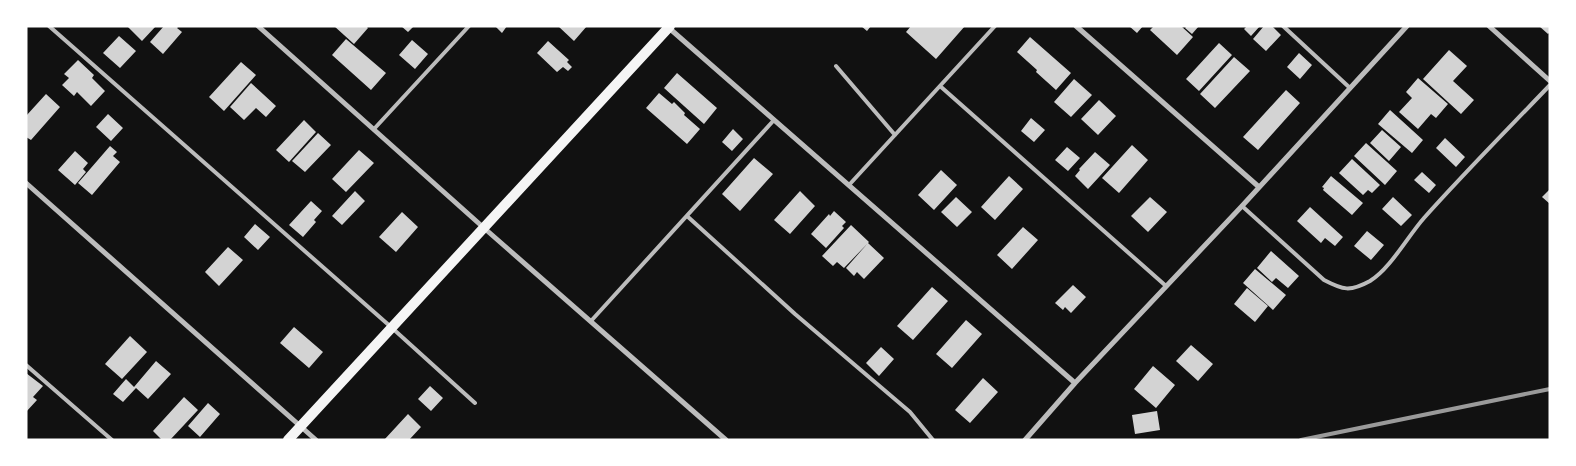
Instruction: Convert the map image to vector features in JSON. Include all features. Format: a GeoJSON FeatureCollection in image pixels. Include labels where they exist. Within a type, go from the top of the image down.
{"type":"FeatureCollection","features":[{"type":"Feature","properties":{"kind":"main road"},"geometry":{"type":"LineString","coordinates":[[288,440],[669,27]]}},
{"type":"Feature","properties":{"kind":"street"},"geometry":{"type":"LineString","coordinates":[[258,26],[484,228],[726,440]]}},
{"type":"Feature","properties":{"kind":"street"},"geometry":{"type":"LineString","coordinates":[[264,31],[269,26]]}},
{"type":"Feature","properties":{"kind":"street"},"geometry":{"type":"LineString","coordinates":[[1076,26],[1259,188]]}},
{"type":"Feature","properties":{"kind":"street"},"geometry":{"type":"LineString","coordinates":[[1026,440],[1075,383],[1259,188],[1407,26]]}},
{"type":"Feature","properties":{"kind":"street"},"geometry":{"type":"LineString","coordinates":[[1489,26],[1550,83]]}},
{"type":"Feature","properties":{"kind":"street"},"geometry":{"type":"LineString","coordinates":[[669,27],[1075,383]]}},
{"type":"Feature","properties":{"kind":"street"},"geometry":{"type":"LineString","coordinates":[[26,183],[316,440]]}},
{"type":"Feature","properties":{"kind":"lane"},"geometry":{"type":"LineString","coordinates":[[49,26],[475,403]]}},
{"type":"Feature","properties":{"kind":"lane"},"geometry":{"type":"LineString","coordinates":[[374,129],[469,26]]}},
{"type":"Feature","properties":{"kind":"lane"},"geometry":{"type":"LineString","coordinates":[[849,185],[995,26]]}},
{"type":"Feature","properties":{"kind":"lane"},"geometry":{"type":"LineString","coordinates":[[1283,26],[1350,88]]}},
{"type":"Feature","properties":{"kind":"lane"},"geometry":{"type":"LineString","coordinates":[[836,66],[895,135]]}},
{"type":"Feature","properties":{"kind":"lane"},"geometry":{"type":"LineString","coordinates":[[1242,206],[1324,280],[1340,289],[1362,285],[1384,269],[1424,218],[1550,83]]}},
{"type":"Feature","properties":{"kind":"lane"},"geometry":{"type":"LineString","coordinates":[[940,86],[1166,286]]}},
{"type":"Feature","properties":{"kind":"lane"},"geometry":{"type":"LineString","coordinates":[[591,321],[774,120]]}},
{"type":"Feature","properties":{"kind":"lane"},"geometry":{"type":"LineString","coordinates":[[686,216],[795,314],[910,412],[933,440]]}},
{"type":"Feature","properties":{"kind":"lane"},"geometry":{"type":"LineString","coordinates":[[26,364],[112,440]]}},
{"type":"Feature","properties":{"kind":"building"},"geometry":{"type":"Polygon","coordinates":[[[127,26],[156,26],[142,41],[127,26]]]}},
{"type":"Feature","properties":{"kind":"building"},"geometry":{"type":"Polygon","coordinates":[[[164,26],[179,26],[177,28],[182,32],[163,54],[150,42],[164,26]]]}},
{"type":"Feature","properties":{"kind":"building"},"geometry":{"type":"Polygon","coordinates":[[[334,26],[366,26],[368,28],[354,44],[334,26]]]}},
{"type":"Feature","properties":{"kind":"building"},"geometry":{"type":"Polygon","coordinates":[[[401,26],[414,26],[408,32],[401,26]]]}},
{"type":"Feature","properties":{"kind":"building"},"geometry":{"type":"Polygon","coordinates":[[[495,26],[507,26],[502,33],[495,26]]]}},
{"type":"Feature","properties":{"kind":"building"},"geometry":{"type":"Polygon","coordinates":[[[558,26],[587,26],[574,41],[558,26]]]}},
{"type":"Feature","properties":{"kind":"building"},"geometry":{"type":"Polygon","coordinates":[[[861,26],[871,26],[867,31],[861,26]]]}},
{"type":"Feature","properties":{"kind":"building"},"geometry":{"type":"Polygon","coordinates":[[[911,26],[965,26],[936,59],[906,32],[911,26]]]}},
{"type":"Feature","properties":{"kind":"building"},"geometry":{"type":"Polygon","coordinates":[[[1129,26],[1143,26],[1137,33],[1129,26]]]}},
{"type":"Feature","properties":{"kind":"building"},"geometry":{"type":"Polygon","coordinates":[[[1154,26],[1181,26],[1193,37],[1177,55],[1150,30],[1154,26]]]}},
{"type":"Feature","properties":{"kind":"building"},"geometry":{"type":"Polygon","coordinates":[[[1187,26],[1199,26],[1192,34],[1185,28],[1187,26]]]}},
{"type":"Feature","properties":{"kind":"building"},"geometry":{"type":"Polygon","coordinates":[[[1247,26],[1260,26],[1251,36],[1244,29],[1247,26]]]}},
{"type":"Feature","properties":{"kind":"building"},"geometry":{"type":"Polygon","coordinates":[[[1264,26],[1272,26],[1281,35],[1266,51],[1253,39],[1264,26]]]}},
{"type":"Feature","properties":{"kind":"building"},"geometry":{"type":"Polygon","coordinates":[[[1539,26],[1550,26],[1550,32],[1548,34],[1539,26]]]}},
{"type":"Feature","properties":{"kind":"building"},"geometry":{"type":"Polygon","coordinates":[[[119,36],[136,51],[120,68],[103,53],[119,36]]]}},
{"type":"Feature","properties":{"kind":"building"},"geometry":{"type":"Polygon","coordinates":[[[1030,37],[1071,73],[1056,90],[1017,52],[1030,37]]]}},
{"type":"Feature","properties":{"kind":"building"},"geometry":{"type":"Polygon","coordinates":[[[346,39],[386,73],[371,90],[332,55],[346,39]]]}},
{"type":"Feature","properties":{"kind":"building"},"geometry":{"type":"Polygon","coordinates":[[[412,40],[428,54],[415,69],[399,55],[412,40]]]}},
{"type":"Feature","properties":{"kind":"building"},"geometry":{"type":"Polygon","coordinates":[[[548,41],[569,60],[567,62],[572,67],[568,71],[563,67],[557,72],[537,53],[548,41]]]}},
{"type":"Feature","properties":{"kind":"building"},"geometry":{"type":"Polygon","coordinates":[[[1219,43],[1232,55],[1199,91],[1186,79],[1219,43]]]}},
{"type":"Feature","properties":{"kind":"building"},"geometry":{"type":"Polygon","coordinates":[[[1449,50],[1467,66],[1453,81],[1474,100],[1461,114],[1423,79],[1449,50]]]}},
{"type":"Feature","properties":{"kind":"building"},"geometry":{"type":"Polygon","coordinates":[[[1299,53],[1312,65],[1300,79],[1287,67],[1299,53]]]}},
{"type":"Feature","properties":{"kind":"building"},"geometry":{"type":"Polygon","coordinates":[[[1234,57],[1250,71],[1215,108],[1200,94],[1234,57]]]}},
{"type":"Feature","properties":{"kind":"building"},"geometry":{"type":"Polygon","coordinates":[[[78,60],[94,75],[92,78],[105,91],[91,106],[77,92],[74,96],[62,85],[69,78],[64,74],[78,60]]]}},
{"type":"Feature","properties":{"kind":"building"},"geometry":{"type":"Polygon","coordinates":[[[241,62],[256,75],[224,111],[209,97],[241,62]]]}},
{"type":"Feature","properties":{"kind":"building"},"geometry":{"type":"Polygon","coordinates":[[[677,73],[717,108],[704,124],[664,88],[677,73]]]}},
{"type":"Feature","properties":{"kind":"building"},"geometry":{"type":"Polygon","coordinates":[[[1418,78],[1448,104],[1436,118],[1431,114],[1418,129],[1399,112],[1412,98],[1406,92],[1418,78]]]}},
{"type":"Feature","properties":{"kind":"building"},"geometry":{"type":"Polygon","coordinates":[[[1074,79],[1092,95],[1071,117],[1054,102],[1074,79]]]}},
{"type":"Feature","properties":{"kind":"building"},"geometry":{"type":"Polygon","coordinates":[[[251,83],[276,106],[266,117],[256,108],[244,120],[230,107],[251,83]]]}},
{"type":"Feature","properties":{"kind":"building"},"geometry":{"type":"Polygon","coordinates":[[[1286,90],[1300,103],[1258,150],[1243,137],[1286,90]]]}},
{"type":"Feature","properties":{"kind":"building"},"geometry":{"type":"Polygon","coordinates":[[[659,93],[672,104],[674,102],[685,113],[684,115],[700,129],[687,144],[646,108],[659,93]]]}},
{"type":"Feature","properties":{"kind":"building"},"geometry":{"type":"Polygon","coordinates":[[[46,94],[60,107],[31,140],[26,137],[26,116],[46,94]]]}},
{"type":"Feature","properties":{"kind":"building"},"geometry":{"type":"Polygon","coordinates":[[[1099,100],[1116,116],[1098,135],[1081,119],[1099,100]]]}},
{"type":"Feature","properties":{"kind":"building"},"geometry":{"type":"Polygon","coordinates":[[[1390,110],[1423,140],[1412,153],[1378,124],[1390,110]]]}},
{"type":"Feature","properties":{"kind":"building"},"geometry":{"type":"Polygon","coordinates":[[[108,114],[123,128],[111,141],[96,127],[108,114]]]}},
{"type":"Feature","properties":{"kind":"building"},"geometry":{"type":"Polygon","coordinates":[[[1031,118],[1045,130],[1034,142],[1021,131],[1031,118]]]}},
{"type":"Feature","properties":{"kind":"building"},"geometry":{"type":"Polygon","coordinates":[[[304,120],[316,132],[289,162],[276,150],[304,120]]]}},
{"type":"Feature","properties":{"kind":"building"},"geometry":{"type":"Polygon","coordinates":[[[733,129],[743,139],[732,151],[722,142],[733,129]]]}},
{"type":"Feature","properties":{"kind":"building"},"geometry":{"type":"Polygon","coordinates":[[[1382,130],[1401,147],[1389,161],[1370,143],[1382,130]]]}},
{"type":"Feature","properties":{"kind":"building"},"geometry":{"type":"Polygon","coordinates":[[[318,133],[331,145],[305,172],[292,161],[318,133]]]}},
{"type":"Feature","properties":{"kind":"building"},"geometry":{"type":"Polygon","coordinates":[[[1445,138],[1465,157],[1456,167],[1436,148],[1445,138]]]}},
{"type":"Feature","properties":{"kind":"building"},"geometry":{"type":"Polygon","coordinates":[[[1366,143],[1397,171],[1385,185],[1354,156],[1366,143]]]}},
{"type":"Feature","properties":{"kind":"building"},"geometry":{"type":"Polygon","coordinates":[[[1132,145],[1148,160],[1119,193],[1102,178],[1132,145]]]}},
{"type":"Feature","properties":{"kind":"building"},"geometry":{"type":"Polygon","coordinates":[[[110,146],[117,152],[113,156],[120,162],[92,195],[78,183],[110,146]]]}},
{"type":"Feature","properties":{"kind":"building"},"geometry":{"type":"Polygon","coordinates":[[[1067,147],[1080,158],[1068,171],[1055,160],[1067,147]]]}},
{"type":"Feature","properties":{"kind":"building"},"geometry":{"type":"Polygon","coordinates":[[[359,150],[374,163],[346,192],[332,179],[359,150]]]}},
{"type":"Feature","properties":{"kind":"building"},"geometry":{"type":"Polygon","coordinates":[[[75,151],[88,163],[83,169],[86,172],[75,185],[58,170],[75,151]]]}},
{"type":"Feature","properties":{"kind":"building"},"geometry":{"type":"Polygon","coordinates":[[[1095,152],[1110,165],[1088,189],[1075,176],[1095,152]]]}},
{"type":"Feature","properties":{"kind":"building"},"geometry":{"type":"Polygon","coordinates":[[[754,158],[773,174],[740,211],[722,194],[754,158]]]}},
{"type":"Feature","properties":{"kind":"building"},"geometry":{"type":"Polygon","coordinates":[[[1352,159],[1380,185],[1372,193],[1368,190],[1363,195],[1339,173],[1352,159]]]}},
{"type":"Feature","properties":{"kind":"building"},"geometry":{"type":"Polygon","coordinates":[[[941,170],[957,185],[934,210],[918,195],[941,170]]]}},
{"type":"Feature","properties":{"kind":"building"},"geometry":{"type":"Polygon","coordinates":[[[1422,172],[1436,185],[1429,193],[1414,180],[1422,172]]]}},
{"type":"Feature","properties":{"kind":"building"},"geometry":{"type":"Polygon","coordinates":[[[1009,176],[1023,189],[995,220],[981,207],[1009,176]]]}},
{"type":"Feature","properties":{"kind":"building"},"geometry":{"type":"Polygon","coordinates":[[[1331,176],[1363,203],[1352,215],[1323,190],[1324,188],[1322,187],[1331,176]]]}},
{"type":"Feature","properties":{"kind":"building"},"geometry":{"type":"Polygon","coordinates":[[[1550,189],[1550,204],[1542,197],[1550,189]]]}},
{"type":"Feature","properties":{"kind":"building"},"geometry":{"type":"Polygon","coordinates":[[[355,191],[365,201],[342,225],[332,216],[355,191]]]}},
{"type":"Feature","properties":{"kind":"building"},"geometry":{"type":"Polygon","coordinates":[[[800,191],[815,206],[790,234],[774,220],[800,191]]]}},
{"type":"Feature","properties":{"kind":"building"},"geometry":{"type":"Polygon","coordinates":[[[956,197],[972,212],[957,227],[941,212],[956,197]]]}},
{"type":"Feature","properties":{"kind":"building"},"geometry":{"type":"Polygon","coordinates":[[[1150,197],[1167,212],[1148,232],[1131,216],[1150,197]]]}},
{"type":"Feature","properties":{"kind":"building"},"geometry":{"type":"Polygon","coordinates":[[[1393,197],[1412,215],[1401,226],[1382,209],[1393,197]]]}},
{"type":"Feature","properties":{"kind":"building"},"geometry":{"type":"Polygon","coordinates":[[[311,201],[322,211],[314,220],[316,222],[303,237],[289,225],[311,201]]]}},
{"type":"Feature","properties":{"kind":"building"},"geometry":{"type":"Polygon","coordinates":[[[1310,207],[1343,237],[1335,246],[1325,238],[1321,243],[1297,221],[1310,207]]]}},
{"type":"Feature","properties":{"kind":"building"},"geometry":{"type":"Polygon","coordinates":[[[834,211],[846,222],[842,226],[844,228],[826,248],[811,234],[834,211]]]}},
{"type":"Feature","properties":{"kind":"building"},"geometry":{"type":"Polygon","coordinates":[[[402,212],[418,227],[396,252],[379,237],[402,212]]]}},
{"type":"Feature","properties":{"kind":"building"},"geometry":{"type":"Polygon","coordinates":[[[255,224],[270,237],[258,250],[244,237],[255,224]]]}},
{"type":"Feature","properties":{"kind":"building"},"geometry":{"type":"Polygon","coordinates":[[[851,225],[869,242],[844,268],[837,262],[833,266],[822,256],[851,225]]]}},
{"type":"Feature","properties":{"kind":"building"},"geometry":{"type":"Polygon","coordinates":[[[1023,227],[1038,240],[1012,269],[997,255],[1023,227]]]}},
{"type":"Feature","properties":{"kind":"building"},"geometry":{"type":"Polygon","coordinates":[[[1367,231],[1384,245],[1371,260],[1354,246],[1367,231]]]}},
{"type":"Feature","properties":{"kind":"building"},"geometry":{"type":"Polygon","coordinates":[[[868,243],[884,258],[864,279],[857,272],[854,276],[846,268],[868,243]]]}},
{"type":"Feature","properties":{"kind":"building"},"geometry":{"type":"Polygon","coordinates":[[[228,247],[243,260],[219,286],[205,272],[228,247]]]}},
{"type":"Feature","properties":{"kind":"building"},"geometry":{"type":"Polygon","coordinates":[[[1271,251],[1299,276],[1288,288],[1276,278],[1272,282],[1257,268],[1271,251]]]}},
{"type":"Feature","properties":{"kind":"building"},"geometry":{"type":"Polygon","coordinates":[[[1255,269],[1286,295],[1273,310],[1243,283],[1255,269]]]}},
{"type":"Feature","properties":{"kind":"building"},"geometry":{"type":"Polygon","coordinates":[[[1073,285],[1086,297],[1071,313],[1065,307],[1063,310],[1055,303],[1073,285]]]}},
{"type":"Feature","properties":{"kind":"building"},"geometry":{"type":"Polygon","coordinates":[[[932,287],[948,301],[913,340],[897,326],[932,287]]]}},
{"type":"Feature","properties":{"kind":"building"},"geometry":{"type":"Polygon","coordinates":[[[1247,288],[1268,306],[1255,322],[1234,304],[1247,288]]]}},
{"type":"Feature","properties":{"kind":"building"},"geometry":{"type":"Polygon","coordinates":[[[966,320],[982,334],[952,368],[936,354],[966,320]]]}},
{"type":"Feature","properties":{"kind":"building"},"geometry":{"type":"Polygon","coordinates":[[[294,327],[323,352],[309,368],[280,343],[294,327]]]}},
{"type":"Feature","properties":{"kind":"building"},"geometry":{"type":"Polygon","coordinates":[[[130,336],[147,352],[122,379],[105,364],[130,336]]]}},
{"type":"Feature","properties":{"kind":"building"},"geometry":{"type":"Polygon","coordinates":[[[1191,345],[1213,364],[1198,381],[1176,361],[1191,345]]]}},
{"type":"Feature","properties":{"kind":"building"},"geometry":{"type":"Polygon","coordinates":[[[881,347],[894,359],[879,376],[866,363],[881,347]]]}},
{"type":"Feature","properties":{"kind":"building"},"geometry":{"type":"Polygon","coordinates":[[[156,361],[171,374],[148,399],[136,388],[123,402],[113,394],[126,379],[134,387],[156,361]]]}},
{"type":"Feature","properties":{"kind":"building"},"geometry":{"type":"Polygon","coordinates":[[[1153,366],[1175,385],[1156,408],[1134,389],[1153,366]]]}},
{"type":"Feature","properties":{"kind":"building"},"geometry":{"type":"Polygon","coordinates":[[[26,373],[43,386],[33,397],[37,400],[26,412],[26,373]]]}},
{"type":"Feature","properties":{"kind":"building"},"geometry":{"type":"Polygon","coordinates":[[[983,378],[998,392],[970,423],[955,410],[983,378]]]}},
{"type":"Feature","properties":{"kind":"building"},"geometry":{"type":"Polygon","coordinates":[[[430,386],[443,398],[431,411],[418,399],[430,386]]]}},
{"type":"Feature","properties":{"kind":"building"},"geometry":{"type":"Polygon","coordinates":[[[184,397],[198,410],[170,440],[162,440],[153,431],[184,397]]]}},
{"type":"Feature","properties":{"kind":"building"},"geometry":{"type":"Polygon","coordinates":[[[208,403],[220,414],[200,437],[188,426],[208,403]]]}},
{"type":"Feature","properties":{"kind":"building"},"geometry":{"type":"Polygon","coordinates":[[[1157,411],[1160,430],[1135,434],[1132,415],[1157,411]]]}},
{"type":"Feature","properties":{"kind":"building"},"geometry":{"type":"Polygon","coordinates":[[[408,414],[421,427],[409,440],[384,440],[408,414]]]}},
{"type":"Feature","properties":{"kind":"railway"},"geometry":{"type":"LineString","coordinates":[[1301,440],[1550,389]]}}]}
